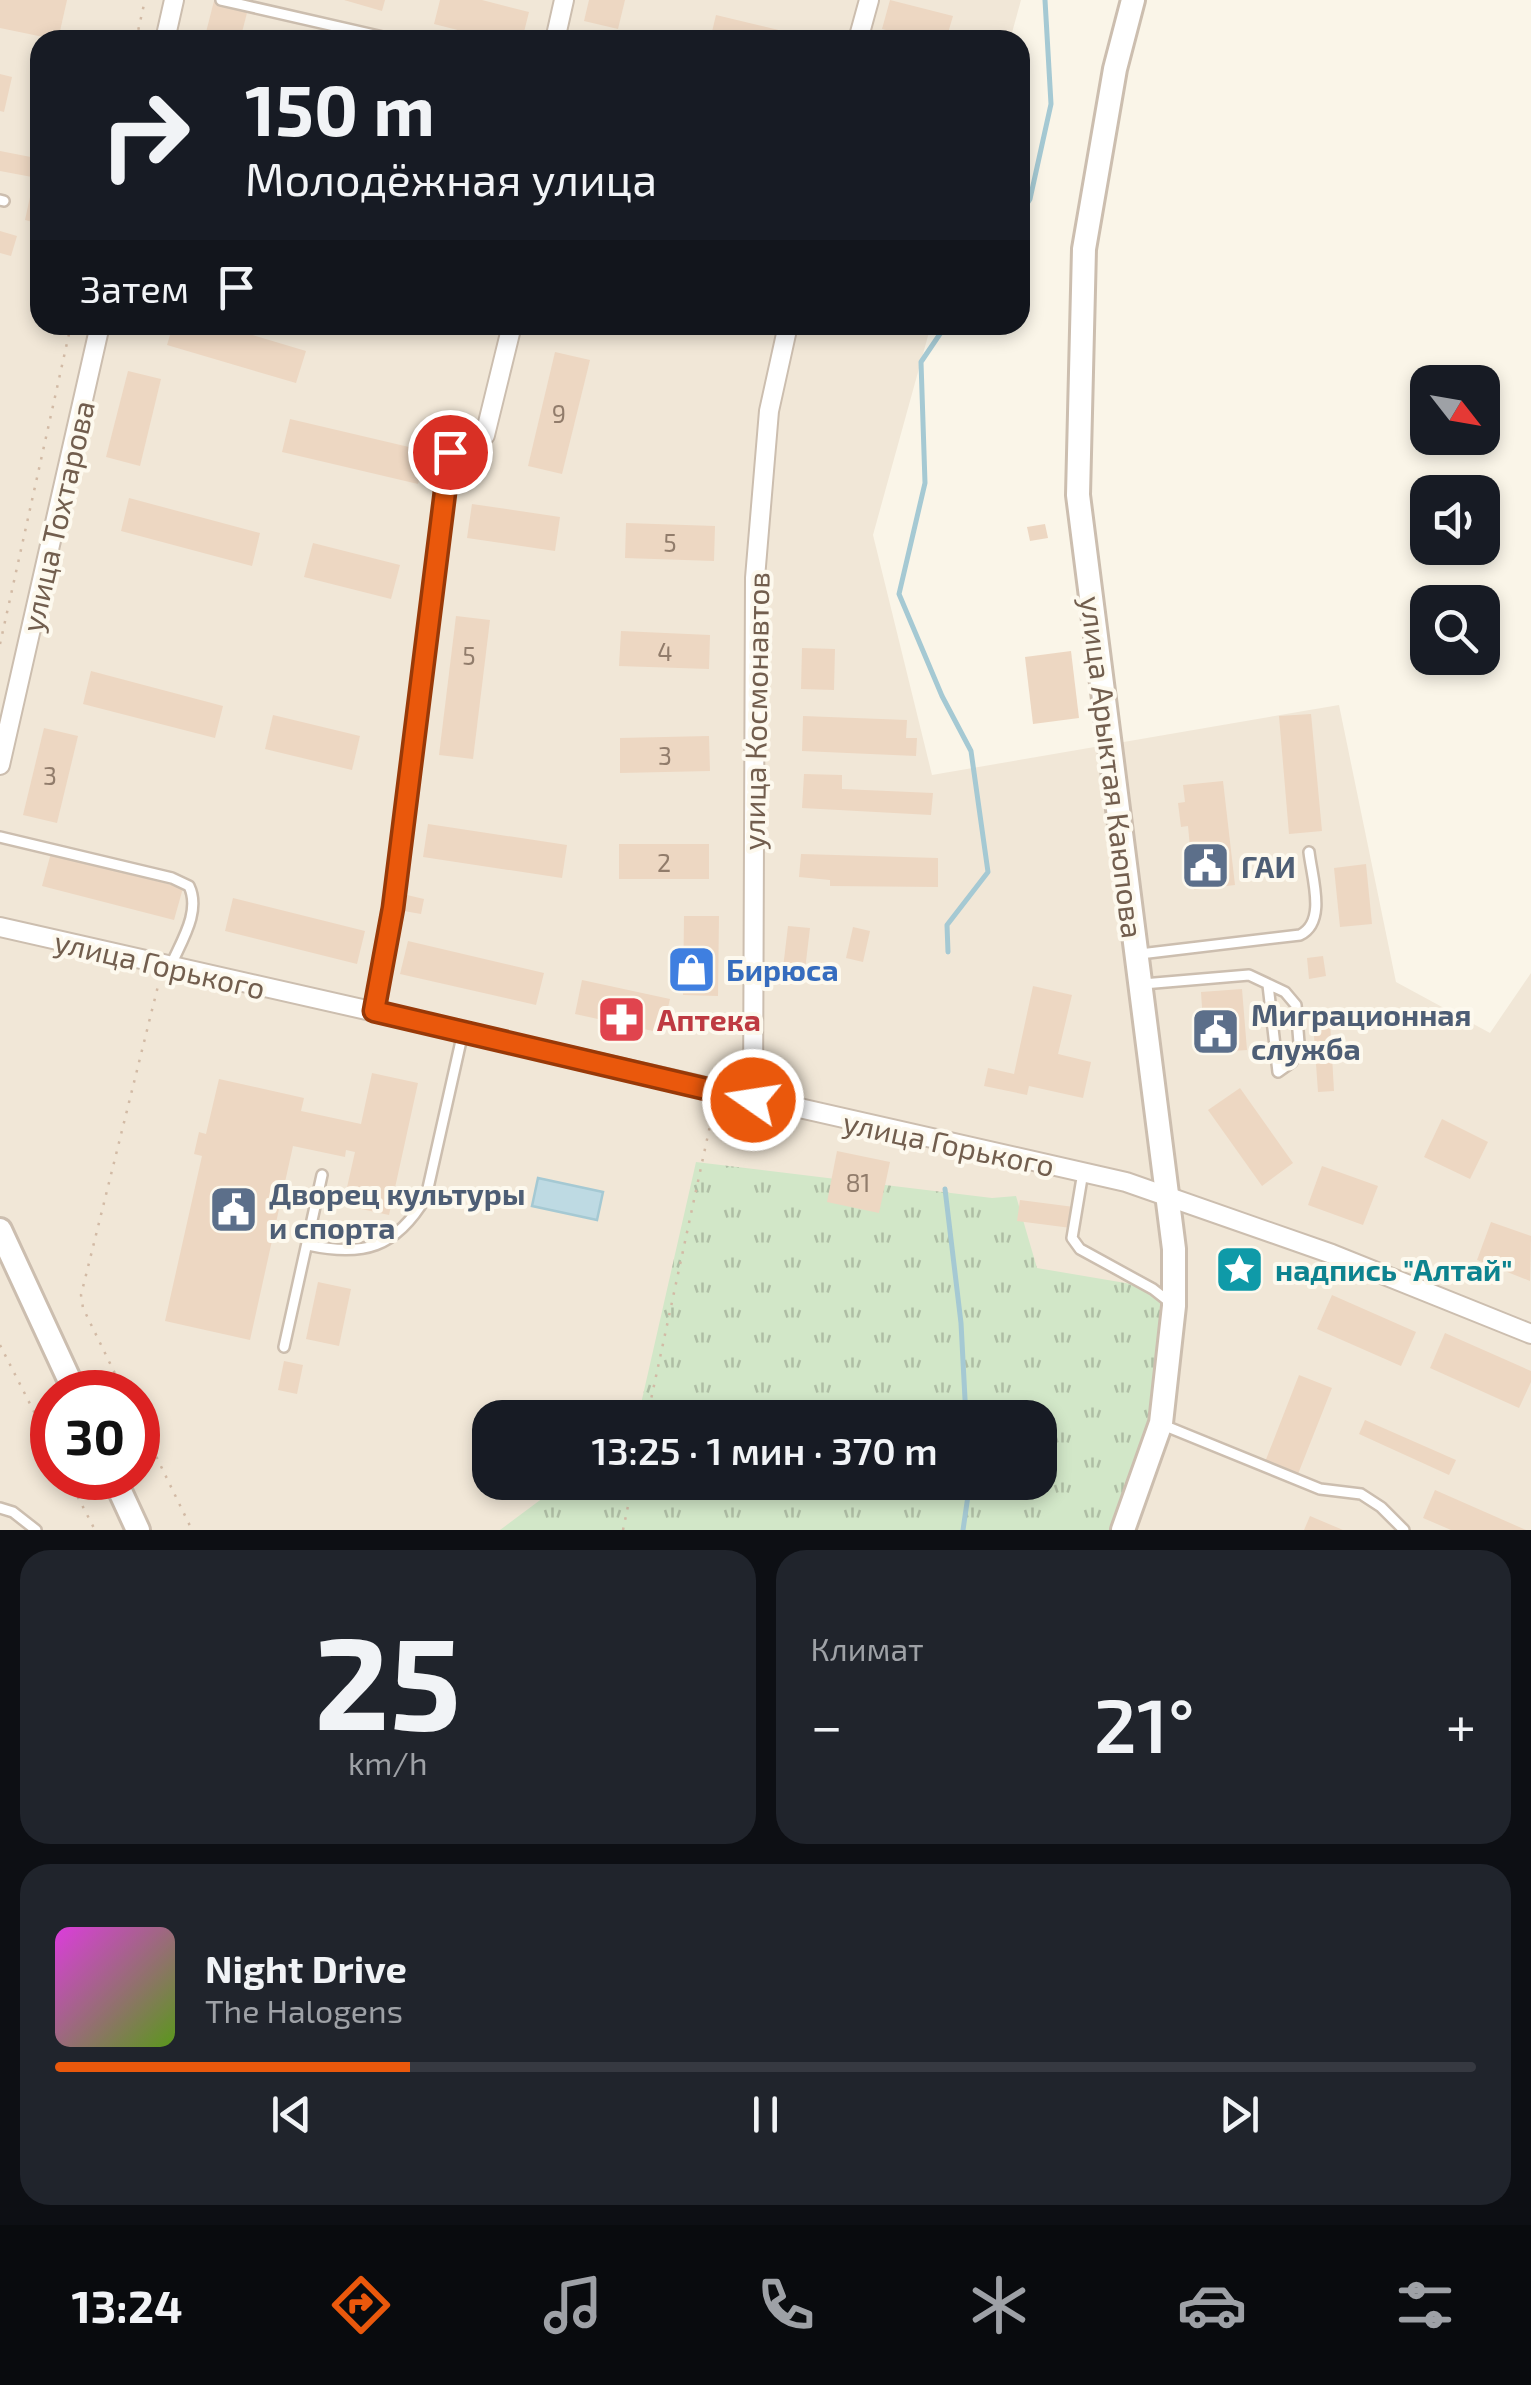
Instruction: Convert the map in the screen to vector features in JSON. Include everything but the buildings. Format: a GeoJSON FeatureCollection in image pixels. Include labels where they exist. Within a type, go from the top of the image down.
{"type":"FeatureCollection","features":[{"type":"Feature","properties":{"kind":"street"},"geometry":{"type":"LineString","coordinates":[[166,30],[174,0]]}},
{"type":"Feature","properties":{"kind":"street"},"geometry":{"type":"LineString","coordinates":[[556,30],[564,0]]}},
{"type":"Feature","properties":{"kind":"street"},"geometry":{"type":"LineString","coordinates":[[861,30],[869,0]]}},
{"type":"Feature","properties":{"kind":"street","name":"улица Арыктая Каюпова"},"geometry":{"type":"LineString","coordinates":[[1123,1530],[1161,1424],[1174,1306],[1174,1249],[1078,495],[1084,249],[1115,70],[1132,0]]}},
{"type":"Feature","properties":{"kind":"street","name":"улица Тохтарова"},"geometry":{"type":"LineString","coordinates":[[0,765],[98,335]]}},
{"type":"Feature","properties":{"kind":"street"},"geometry":{"type":"LineString","coordinates":[[374,1011],[393,908],[450,452],[485,435],[510,335]]}},
{"type":"Feature","properties":{"kind":"street","name":"улица Космонавтов"},"geometry":{"type":"LineString","coordinates":[[753,1100],[755,578],[769,411],[786,335]]}},
{"type":"Feature","properties":{"kind":"street","name":"улица Горького"},"geometry":{"type":"LineString","coordinates":[[0,927],[1084,1172],[1167,1195],[1332,1254],[1531,1334]]}},
{"type":"Feature","properties":{"kind":"street"},"geometry":{"type":"LineString","coordinates":[[0,1230],[64,1370]]}},
{"type":"Feature","properties":{"kind":"street"},"geometry":{"type":"LineString","coordinates":[[124,1500],[138,1530]]}},
{"type":"Feature","properties":{"kind":"lane"},"geometry":{"type":"LineString","coordinates":[[221,0],[352,30]]}},
{"type":"Feature","properties":{"kind":"lane"},"geometry":{"type":"LineString","coordinates":[[0,837],[172,878],[189,886],[195,898],[193,912],[167,967]]}},
{"type":"Feature","properties":{"kind":"lane"},"geometry":{"type":"LineString","coordinates":[[1136,954],[1300,935],[1310,930],[1316,920],[1309,852]]}},
{"type":"Feature","properties":{"kind":"lane"},"geometry":{"type":"LineString","coordinates":[[1140,984],[1249,975],[1286,992],[1296,1005],[1299,1043],[1292,1062],[1278,1072],[1268,985]]}},
{"type":"Feature","properties":{"kind":"lane"},"geometry":{"type":"LineString","coordinates":[[308,1245],[343,1253],[373,1246],[399,1232],[414,1218],[426,1197],[463,1032]]}},
{"type":"Feature","properties":{"kind":"lane"},"geometry":{"type":"LineString","coordinates":[[1084,1172],[1072,1238],[1080,1249],[1143,1282],[1174,1306]]}},
{"type":"Feature","properties":{"kind":"lane"},"geometry":{"type":"LineString","coordinates":[[284,1348],[322,1175]]}},
{"type":"Feature","properties":{"kind":"lane"},"geometry":{"type":"LineString","coordinates":[[1161,1424],[1320,1489],[1361,1494],[1382,1507],[1404,1530]]}},
{"type":"Feature","properties":{"kind":"lane"},"geometry":{"type":"LineString","coordinates":[[0,1508],[36,1530]]}},
{"type":"Feature","properties":{"kind":"path"},"geometry":{"type":"LineString","coordinates":[[138,30],[145,0]]}},
{"type":"Feature","properties":{"kind":"path"},"geometry":{"type":"LineString","coordinates":[[0,644],[69,335]]}},
{"type":"Feature","properties":{"kind":"path"},"geometry":{"type":"LineString","coordinates":[[113,1370],[81,1296],[167,967]]}},
{"type":"Feature","properties":{"kind":"path"},"geometry":{"type":"LineString","coordinates":[[651,1400],[718,1091]]}},
{"type":"Feature","properties":{"kind":"path"},"geometry":{"type":"LineString","coordinates":[[0,1345],[30,1404]]}},
{"type":"Feature","properties":{"kind":"path"},"geometry":{"type":"LineString","coordinates":[[160,1465],[192,1530]]}},
{"type":"Feature","properties":{"kind":"path"},"geometry":{"type":"LineString","coordinates":[[79,1500],[95,1530]]}},
{"type":"Feature","properties":{"kind":"path"},"geometry":{"type":"LineString","coordinates":[[623,1530],[629,1500]]}},
{"type":"Feature","properties":{"kind":"shaded area"},"geometry":{"type":"Polygon","coordinates":[[[0,0],[1021,0],[1013,30],[30,30],[30,335],[928,335],[873,535],[932,775],[1339,705],[1396,982],[1490,1033],[1531,973],[1531,1530],[0,1530],[0,0]]]}},
{"type":"Feature","properties":{"kind":"green space"},"geometry":{"type":"Polygon","coordinates":[[[696,1162],[992,1198],[1016,1196],[1037,1268],[1149,1287],[1161,1301],[1157,1393],[1113,1530],[500,1530],[540,1500],[1057,1500],[1057,1400],[642,1400],[696,1162]]]}},
{"type":"Feature","properties":{"kind":"water"},"geometry":{"type":"Polygon","coordinates":[[[538,1178],[603,1192],[597,1220],[532,1206],[538,1178]]]}},
{"type":"Feature","properties":{"kind":"waterway"},"geometry":{"type":"LineString","coordinates":[[1030,199],[1051,104],[1045,0]]}},
{"type":"Feature","properties":{"kind":"waterway"},"geometry":{"type":"LineString","coordinates":[[939,335],[921,362],[925,483],[899,594],[942,696],[971,751],[988,872],[947,925],[948,952]]}},
{"type":"Feature","properties":{"kind":"waterway"},"geometry":{"type":"LineString","coordinates":[[945,1189],[961,1323],[965,1400]]}},
{"type":"Feature","properties":{"kind":"waterway"},"geometry":{"type":"LineString","coordinates":[[963,1530],[967,1500]]}},
{"type":"Feature","properties":{"kind":"place","name":"ГАИ"},"geometry":{"type":"Point","coordinates":[1206,866]}},
{"type":"Feature","properties":{"kind":"place","name":"Бирюса"},"geometry":{"type":"Point","coordinates":[691,969]}},
{"type":"Feature","properties":{"kind":"place","name":"Аптека"},"geometry":{"type":"Point","coordinates":[622,1019]}},
{"type":"Feature","properties":{"kind":"place","name":"Миграционная служба"},"geometry":{"type":"Point","coordinates":[1216,1031]}},
{"type":"Feature","properties":{"kind":"place","name":"Дворец культуры и спорта"},"geometry":{"type":"Point","coordinates":[234,1210]}},
{"type":"Feature","properties":{"kind":"place","name":"надпись \"Алтай\""},"geometry":{"type":"Point","coordinates":[1240,1269]}},
{"type":"Feature","properties":{"kind":"route"},"geometry":{"type":"LineString","coordinates":[[450,452],[393,908],[374,1011],[753,1100]]}}]}
